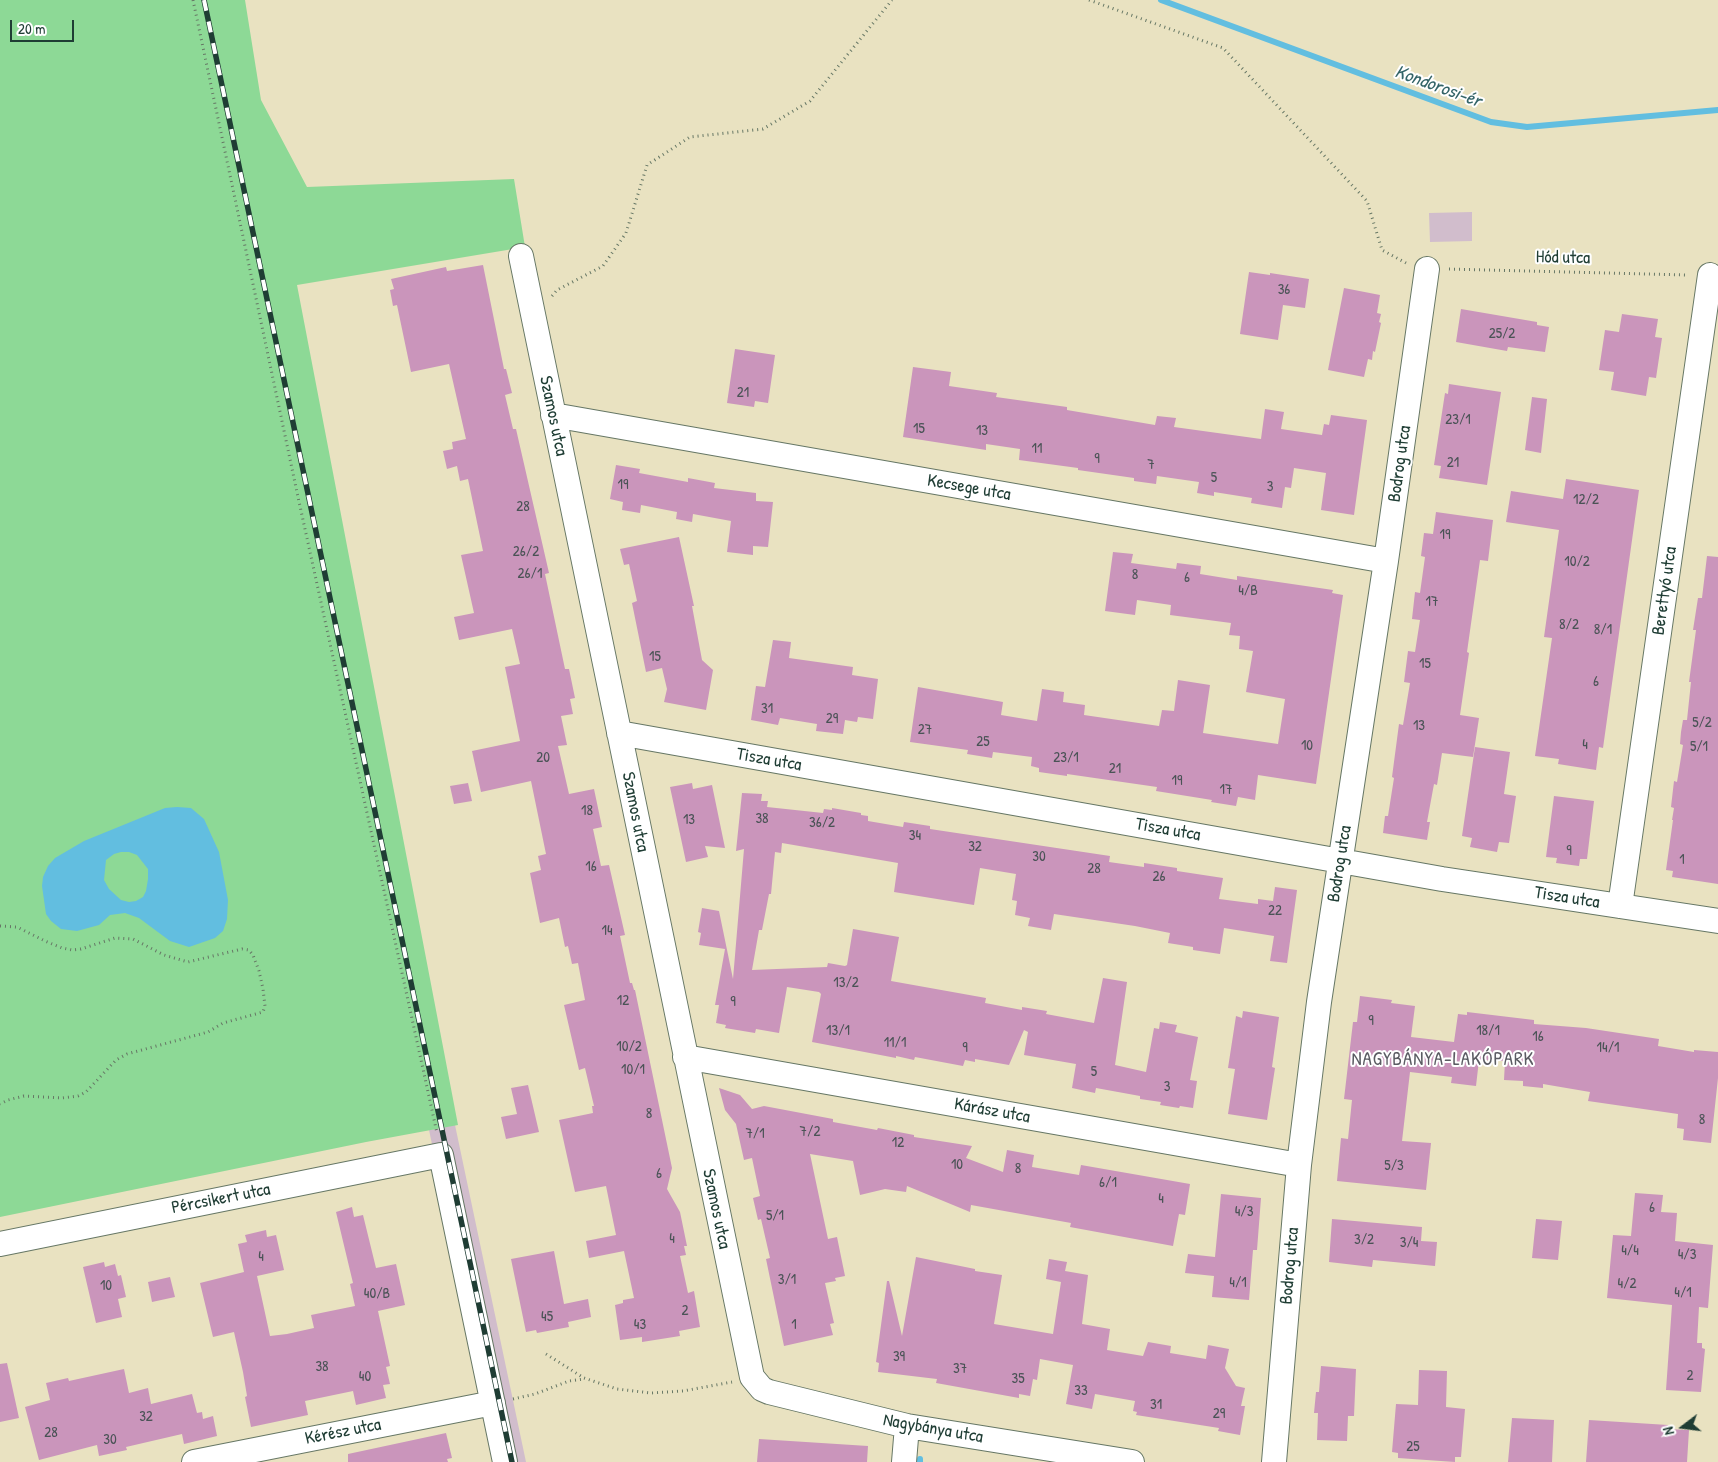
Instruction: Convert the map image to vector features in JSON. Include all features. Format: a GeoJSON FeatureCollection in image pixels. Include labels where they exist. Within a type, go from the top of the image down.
{"type":"FeatureCollection","features":[{"type":"Feature","properties":{"kind":"street","name":"Szamos utca"},"geometry":{"type":"LineString","coordinates":[[521,256],[750,1373]]}},
{"type":"Feature","properties":{"kind":"street","name":"Bodrog utca"},"geometry":{"type":"LineString","coordinates":[[1274,1462],[1299,1165],[1319,1002],[1386,562],[1418,266]]}},
{"type":"Feature","properties":{"kind":"street","name":"Berettyó utca"},"geometry":{"type":"LineString","coordinates":[[1620,906],[1710,275]]}},
{"type":"Feature","properties":{"kind":"street","name":"Kecsege utca"},"geometry":{"type":"LineString","coordinates":[[553,415],[1386,562]]}},
{"type":"Feature","properties":{"kind":"street","name":"Tisza utca"},"geometry":{"type":"LineString","coordinates":[[619,733],[1442,879],[1718,921]]}},
{"type":"Feature","properties":{"kind":"street","name":"Kárász utca"},"geometry":{"type":"LineString","coordinates":[[684,1057],[1299,1165]]}},
{"type":"Feature","properties":{"kind":"street","name":"Pércsikert utca"},"geometry":{"type":"LineString","coordinates":[[0,1244],[442,1155]]}},
{"type":"Feature","properties":{"kind":"street"},"geometry":{"type":"LineString","coordinates":[[442,1155],[505,1462]]}},
{"type":"Feature","properties":{"kind":"street","name":"Nagybánya utca"},"geometry":{"type":"LineString","coordinates":[[750,1373],[762,1389],[769,1392],[907,1426],[1132,1462]]}},
{"type":"Feature","properties":{"kind":"street","name":"Kérész utca"},"geometry":{"type":"LineString","coordinates":[[194,1462],[493,1403]]}},
{"type":"Feature","properties":{"kind":"street"},"geometry":{"type":"LineString","coordinates":[[904,1462],[907,1426]]}},
{"type":"Feature","properties":{"kind":"path"},"geometry":{"type":"LineString","coordinates":[[193,0],[298,497],[442,1155]]}},
{"type":"Feature","properties":{"kind":"path"},"geometry":{"type":"LineString","coordinates":[[550,302],[557,290],[603,266],[626,233],[647,164],[690,136],[763,128],[810,101],[892,0]]}},
{"type":"Feature","properties":{"kind":"path"},"geometry":{"type":"LineString","coordinates":[[1089,0],[1223,48],[1367,201],[1382,250],[1418,266]]}},
{"type":"Feature","properties":{"kind":"path","name":"Hód utca"},"geometry":{"type":"LineString","coordinates":[[1418,266],[1710,275]]}},
{"type":"Feature","properties":{"kind":"path"},"geometry":{"type":"LineString","coordinates":[[0,926],[17,927],[45,942],[72,950],[115,938],[133,939],[164,955],[188,962],[242,949],[249,950],[259,971],[264,990],[265,1006],[263,1012],[224,1024],[208,1032],[127,1054],[116,1060],[86,1092],[78,1096],[62,1098],[24,1096],[16,1097],[0,1104]]}},
{"type":"Feature","properties":{"kind":"path"},"geometry":{"type":"LineString","coordinates":[[546,1354],[584,1378],[617,1389],[651,1393],[718,1386],[750,1373]]}},
{"type":"Feature","properties":{"kind":"path"},"geometry":{"type":"LineString","coordinates":[[493,1403],[535,1394],[568,1381],[584,1378]]}},
{"type":"Feature","properties":{"kind":"shaded area"},"geometry":{"type":"Polygon","coordinates":[[[1472,212],[1472,241],[1430,242],[1429,213],[1472,212]]]}},
{"type":"Feature","properties":{"kind":"shaded area"},"geometry":{"type":"Polygon","coordinates":[[[455,1125],[526,1462],[499,1462],[429,1130],[455,1125]]]}},
{"type":"Feature","properties":{"kind":"green space"},"geometry":{"type":"Polygon","coordinates":[[[0,0],[245,0],[261,100],[307,187],[514,179],[525,247],[297,285],[458,1125],[0,1217],[0,0]]]}},
{"type":"Feature","properties":{"kind":"water"},"geometry":{"type":"Polygon","coordinates":[[[165,808],[191,808],[204,819],[219,852],[228,900],[227,919],[223,931],[215,938],[189,947],[170,941],[139,918],[125,913],[110,915],[99,925],[77,931],[61,929],[51,921],[46,914],[42,886],[43,877],[48,866],[55,858],[84,841],[165,808]],[[129,852],[114,854],[106,860],[104,880],[109,889],[121,900],[129,902],[143,897],[146,891],[148,869],[137,855],[129,852]]]}},
{"type":"Feature","properties":{"kind":"building"},"geometry":{"type":"Polygon","coordinates":[[[483,265],[504,369],[506,369],[512,393],[505,395],[513,429],[516,429],[549,573],[545,574],[565,669],[569,669],[575,698],[570,699],[573,714],[561,716],[567,745],[558,746],[569,794],[594,789],[602,827],[593,829],[601,866],[609,865],[625,935],[620,936],[630,983],[632,983],[635,990],[672,1168],[667,1189],[680,1212],[687,1246],[684,1246],[686,1255],[680,1256],[688,1293],[694,1291],[700,1327],[679,1331],[680,1336],[642,1342],[642,1337],[620,1340],[615,1305],[623,1303],[623,1300],[634,1298],[624,1251],[589,1258],[586,1241],[616,1235],[606,1186],[575,1192],[559,1120],[593,1113],[592,1106],[594,1106],[585,1068],[579,1070],[564,1005],[585,1000],[578,963],[572,964],[568,946],[565,947],[559,918],[540,923],[530,873],[541,870],[538,856],[546,854],[531,781],[481,792],[472,751],[520,741],[505,667],[520,664],[512,629],[459,640],[454,617],[474,613],[461,555],[483,551],[468,479],[460,481],[457,466],[447,469],[443,451],[453,449],[452,442],[466,439],[449,364],[411,372],[397,305],[393,306],[390,290],[394,289],[391,279],[446,267],[447,271],[483,265]]]}},
{"type":"Feature","properties":{"kind":"building"},"geometry":{"type":"Polygon","coordinates":[[[1249,272],[1309,279],[1305,308],[1283,305],[1278,340],[1240,334],[1249,272]]]}},
{"type":"Feature","properties":{"kind":"building"},"geometry":{"type":"Polygon","coordinates":[[[1344,288],[1380,295],[1377,313],[1381,314],[1379,322],[1381,323],[1375,352],[1373,351],[1372,360],[1368,359],[1364,377],[1328,370],[1344,288]]]}},
{"type":"Feature","properties":{"kind":"building"},"geometry":{"type":"Polygon","coordinates":[[[1461,309],[1537,322],[1537,325],[1549,327],[1545,352],[1508,347],[1507,351],[1456,342],[1461,309]]]}},
{"type":"Feature","properties":{"kind":"building"},"geometry":{"type":"Polygon","coordinates":[[[1622,314],[1658,319],[1655,337],[1662,338],[1656,378],[1649,377],[1646,396],[1611,390],[1614,372],[1599,370],[1605,330],[1619,332],[1622,314]]]}},
{"type":"Feature","properties":{"kind":"building"},"geometry":{"type":"Polygon","coordinates":[[[735,349],[775,355],[768,403],[755,401],[754,407],[727,403],[735,349]]]}},
{"type":"Feature","properties":{"kind":"building"},"geometry":{"type":"Polygon","coordinates":[[[913,367],[951,372],[949,386],[997,393],[996,397],[1067,407],[1067,410],[1155,425],[1157,416],[1176,418],[1174,427],[1261,439],[1265,409],[1284,412],[1281,429],[1322,435],[1324,424],[1329,425],[1331,415],[1367,420],[1354,515],[1321,510],[1326,473],[1294,468],[1291,488],[1285,487],[1282,508],[1251,503],[1252,498],[1214,492],[1214,496],[1197,493],[1199,482],[1157,476],[1156,484],[1134,481],[1134,478],[1019,460],[1020,449],[986,444],[986,450],[903,437],[913,367]]]}},
{"type":"Feature","properties":{"kind":"building"},"geometry":{"type":"Polygon","coordinates":[[[1449,384],[1501,392],[1487,485],[1439,478],[1441,466],[1434,465],[1445,393],[1448,394],[1449,384]]]}},
{"type":"Feature","properties":{"kind":"building"},"geometry":{"type":"Polygon","coordinates":[[[1532,397],[1547,399],[1541,453],[1525,450],[1532,397]]]}},
{"type":"Feature","properties":{"kind":"building"},"geometry":{"type":"Polygon","coordinates":[[[616,465],[640,469],[639,473],[688,482],[688,478],[715,483],[714,488],[756,493],[756,501],[773,502],[768,547],[753,546],[753,555],[727,552],[731,521],[693,514],[692,522],[676,519],[677,512],[641,505],[640,513],[622,510],[623,502],[610,499],[616,465]]]}},
{"type":"Feature","properties":{"kind":"building"},"geometry":{"type":"Polygon","coordinates":[[[1566,479],[1639,490],[1603,748],[1599,747],[1596,770],[1558,764],[1559,759],[1535,756],[1552,638],[1544,637],[1559,530],[1506,522],[1511,491],[1563,499],[1566,479]]]}},
{"type":"Feature","properties":{"kind":"building"},"geometry":{"type":"Polygon","coordinates":[[[1436,512],[1493,520],[1488,561],[1480,560],[1460,715],[1479,718],[1473,757],[1442,753],[1437,785],[1434,784],[1427,822],[1430,822],[1427,840],[1383,833],[1385,816],[1388,816],[1394,778],[1392,777],[1399,724],[1403,725],[1410,683],[1404,682],[1408,651],[1415,652],[1420,620],[1412,619],[1415,592],[1420,593],[1425,557],[1421,556],[1424,533],[1433,534],[1436,512]]]}},
{"type":"Feature","properties":{"kind":"building"},"geometry":{"type":"Polygon","coordinates":[[[679,537],[694,606],[692,606],[702,660],[713,670],[706,710],[664,702],[667,689],[662,668],[646,672],[632,603],[637,601],[629,564],[624,565],[620,549],[679,537]]]}},
{"type":"Feature","properties":{"kind":"building"},"geometry":{"type":"Polygon","coordinates":[[[1113,552],[1133,554],[1131,563],[1176,569],[1177,563],[1201,566],[1200,574],[1237,580],[1237,576],[1333,590],[1332,593],[1343,595],[1316,784],[1258,775],[1255,800],[1238,797],[1236,806],[1156,791],[1157,787],[1067,774],[1067,776],[1039,772],[1039,768],[1031,766],[1032,757],[993,752],[992,758],[967,754],[968,750],[910,742],[918,687],[1003,702],[1001,715],[1037,721],[1042,689],[1064,692],[1063,702],[1085,705],[1084,715],[1159,726],[1162,710],[1174,711],[1178,680],[1210,685],[1203,733],[1278,744],[1285,699],[1246,692],[1253,651],[1239,649],[1240,636],[1229,635],[1231,623],[1170,615],[1171,605],[1137,600],[1135,615],[1105,611],[1113,552]]]}},
{"type":"Feature","properties":{"kind":"building"},"geometry":{"type":"Polygon","coordinates":[[[1707,556],[1718,557],[1718,884],[1672,877],[1673,871],[1666,870],[1673,820],[1674,808],[1671,807],[1674,781],[1677,782],[1683,745],[1680,744],[1683,720],[1687,720],[1691,682],[1689,682],[1696,630],[1693,630],[1698,598],[1702,598],[1707,556]]]}},
{"type":"Feature","properties":{"kind":"building"},"geometry":{"type":"Polygon","coordinates":[[[773,640],[791,642],[789,658],[853,667],[852,675],[878,679],[873,719],[858,717],[857,722],[845,720],[843,734],[816,731],[817,724],[780,718],[778,725],[751,720],[756,686],[765,687],[773,640]]]}},
{"type":"Feature","properties":{"kind":"building"},"geometry":{"type":"Polygon","coordinates":[[[1475,747],[1510,752],[1504,794],[1516,796],[1509,843],[1499,842],[1497,852],[1470,847],[1472,838],[1462,836],[1475,747]]]}},
{"type":"Feature","properties":{"kind":"building"},"geometry":{"type":"Polygon","coordinates":[[[468,783],[472,801],[454,804],[450,786],[468,783]]]}},
{"type":"Feature","properties":{"kind":"building"},"geometry":{"type":"Polygon","coordinates":[[[692,783],[693,789],[712,785],[725,848],[705,846],[708,857],[686,862],[670,787],[692,783]]]}},
{"type":"Feature","properties":{"kind":"building"},"geometry":{"type":"Polygon","coordinates":[[[742,793],[762,794],[761,801],[768,801],[767,807],[823,813],[824,809],[832,810],[832,808],[861,813],[861,815],[868,816],[868,821],[903,827],[904,822],[930,826],[930,829],[1110,856],[1109,862],[1144,867],[1144,863],[1177,868],[1177,871],[1223,878],[1219,899],[1258,904],[1258,899],[1273,901],[1275,887],[1297,890],[1287,963],[1270,961],[1274,936],[1224,928],[1220,954],[1193,950],[1193,947],[1168,943],[1170,933],[1054,914],[1051,930],[1028,926],[1030,918],[1015,915],[1017,901],[1012,900],[1016,874],[980,868],[974,905],[894,892],[898,863],[782,843],[781,853],[775,852],[771,894],[769,894],[762,930],[759,930],[752,970],[827,967],[828,963],[845,966],[847,965],[853,929],[899,937],[891,981],[986,998],[985,1003],[1022,1010],[1022,1007],[1047,1011],[1046,1014],[1094,1023],[1103,978],[1127,982],[1115,1065],[1146,1072],[1154,1028],[1159,1029],[1160,1022],[1177,1025],[1175,1032],[1198,1037],[1190,1080],[1197,1081],[1193,1108],[1160,1105],[1161,1102],[1140,1099],[1140,1096],[1096,1088],[1095,1093],[1072,1088],[1076,1064],[1024,1055],[1028,1032],[1024,1030],[1009,1065],[975,1059],[975,1062],[965,1060],[963,1066],[915,1057],[914,1060],[896,1056],[896,1058],[812,1042],[821,994],[819,992],[787,987],[779,1033],[756,1029],[755,1033],[725,1028],[726,1025],[716,1023],[719,1005],[715,1005],[725,949],[699,945],[701,933],[698,932],[702,908],[719,911],[733,979],[744,849],[736,851],[742,793]]]}},
{"type":"Feature","properties":{"kind":"building"},"geometry":{"type":"Polygon","coordinates":[[[1554,796],[1594,801],[1587,859],[1580,859],[1579,866],[1556,863],[1557,858],[1546,857],[1554,796]]]}},
{"type":"Feature","properties":{"kind":"building"},"geometry":{"type":"Polygon","coordinates":[[[1360,996],[1392,1000],[1391,1003],[1415,1006],[1411,1037],[1454,1042],[1458,1014],[1467,1015],[1467,1012],[1534,1020],[1534,1024],[1586,1028],[1659,1039],[1658,1046],[1694,1052],[1694,1050],[1718,1052],[1718,1078],[1711,1143],[1683,1140],[1684,1129],[1677,1128],[1678,1114],[1588,1101],[1590,1092],[1543,1084],[1543,1088],[1523,1086],[1523,1081],[1504,1080],[1505,1061],[1479,1060],[1476,1086],[1451,1083],[1452,1077],[1410,1072],[1402,1141],[1431,1143],[1426,1190],[1337,1181],[1341,1138],[1348,1139],[1352,1100],[1344,1099],[1353,1022],[1357,1022],[1360,996]]]}},
{"type":"Feature","properties":{"kind":"building"},"geometry":{"type":"Polygon","coordinates":[[[1243,1011],[1279,1017],[1272,1067],[1275,1068],[1267,1120],[1228,1114],[1235,1069],[1228,1068],[1236,1016],[1242,1018],[1243,1011]]]}},
{"type":"Feature","properties":{"kind":"building"},"geometry":{"type":"Polygon","coordinates":[[[528,1085],[539,1132],[506,1139],[501,1117],[517,1114],[511,1088],[528,1085]]]}},
{"type":"Feature","properties":{"kind":"building"},"geometry":{"type":"Polygon","coordinates":[[[719,1088],[740,1095],[752,1109],[764,1106],[833,1119],[833,1122],[877,1130],[878,1128],[914,1135],[914,1137],[972,1146],[966,1158],[1003,1172],[1007,1150],[1034,1155],[1032,1167],[1079,1175],[1081,1165],[1190,1184],[1185,1215],[1179,1214],[1173,1246],[1070,1227],[1071,1223],[971,1205],[970,1212],[907,1186],[906,1192],[885,1189],[860,1195],[853,1161],[810,1154],[828,1239],[837,1237],[845,1276],[835,1278],[836,1281],[825,1283],[834,1323],[830,1324],[833,1335],[784,1346],[766,1259],[770,1258],[761,1219],[758,1220],[753,1198],[760,1196],[752,1158],[744,1160],[736,1124],[725,1110],[719,1088]]]}},
{"type":"Feature","properties":{"kind":"building"},"geometry":{"type":"Polygon","coordinates":[[[1635,1193],[1663,1195],[1661,1212],[1677,1213],[1675,1241],[1713,1245],[1708,1308],[1699,1307],[1697,1343],[1702,1343],[1702,1348],[1705,1349],[1701,1392],[1666,1390],[1672,1305],[1607,1298],[1613,1235],[1631,1236],[1635,1193]]]}},
{"type":"Feature","properties":{"kind":"building"},"geometry":{"type":"Polygon","coordinates":[[[1221,1194],[1261,1198],[1257,1250],[1253,1250],[1249,1300],[1212,1297],[1214,1276],[1185,1273],[1188,1254],[1215,1257],[1221,1194]]]}},
{"type":"Feature","properties":{"kind":"building"},"geometry":{"type":"Polygon","coordinates":[[[352,1207],[354,1217],[363,1215],[376,1268],[396,1264],[405,1305],[378,1311],[390,1366],[386,1367],[390,1384],[383,1385],[386,1398],[356,1405],[353,1391],[305,1401],[308,1415],[251,1427],[245,1397],[247,1396],[243,1372],[234,1332],[213,1337],[200,1283],[244,1272],[238,1244],[247,1242],[245,1235],[266,1230],[267,1237],[276,1235],[284,1270],[257,1276],[270,1336],[314,1328],[311,1315],[355,1306],[350,1284],[353,1283],[336,1212],[352,1207]]]}},
{"type":"Feature","properties":{"kind":"building"},"geometry":{"type":"Polygon","coordinates":[[[1332,1219],[1422,1227],[1421,1241],[1437,1242],[1435,1266],[1373,1260],[1372,1267],[1329,1262],[1332,1219]]]}},
{"type":"Feature","properties":{"kind":"building"},"geometry":{"type":"Polygon","coordinates":[[[1536,1219],[1562,1221],[1558,1260],[1532,1258],[1536,1219]]]}},
{"type":"Feature","properties":{"kind":"building"},"geometry":{"type":"Polygon","coordinates":[[[554,1251],[564,1304],[588,1299],[591,1317],[568,1322],[569,1327],[537,1333],[536,1330],[526,1332],[511,1259],[554,1251]]]}},
{"type":"Feature","properties":{"kind":"building"},"geometry":{"type":"Polygon","coordinates":[[[916,1257],[975,1269],[975,1271],[1002,1275],[994,1324],[1053,1334],[1061,1282],[1046,1279],[1049,1259],[1067,1262],[1065,1271],[1088,1275],[1082,1324],[1110,1329],[1107,1350],[1143,1356],[1148,1342],[1171,1346],[1170,1353],[1206,1359],[1208,1345],[1229,1349],[1225,1368],[1236,1386],[1245,1388],[1241,1406],[1245,1406],[1240,1435],[1218,1431],[1219,1428],[1136,1415],[1137,1412],[1133,1411],[1135,1401],[1095,1394],[1092,1409],[1066,1404],[1073,1365],[1040,1359],[1037,1380],[1033,1379],[1030,1396],[1019,1394],[1019,1398],[936,1383],[937,1379],[878,1372],[879,1363],[876,1362],[887,1281],[889,1281],[902,1336],[916,1257]]]}},
{"type":"Feature","properties":{"kind":"building"},"geometry":{"type":"Polygon","coordinates":[[[104,1262],[105,1267],[115,1264],[118,1276],[121,1275],[126,1297],[118,1299],[122,1317],[96,1323],[83,1267],[104,1262]]]}},
{"type":"Feature","properties":{"kind":"building"},"geometry":{"type":"Polygon","coordinates":[[[170,1277],[175,1297],[152,1302],[148,1282],[170,1277]]]}},
{"type":"Feature","properties":{"kind":"building"},"geometry":{"type":"Polygon","coordinates":[[[7,1363],[19,1418],[0,1422],[0,1364],[7,1363]]]}},
{"type":"Feature","properties":{"kind":"building"},"geometry":{"type":"Polygon","coordinates":[[[1321,1366],[1356,1369],[1354,1416],[1348,1416],[1347,1441],[1317,1440],[1318,1413],[1314,1413],[1316,1392],[1319,1392],[1321,1366]]]}},
{"type":"Feature","properties":{"kind":"building"},"geometry":{"type":"Polygon","coordinates":[[[124,1369],[129,1393],[148,1388],[151,1404],[192,1394],[197,1413],[202,1412],[203,1419],[213,1416],[217,1436],[184,1444],[182,1434],[126,1447],[127,1450],[99,1456],[97,1445],[39,1460],[25,1407],[50,1400],[46,1383],[68,1378],[69,1381],[124,1369]]]}},
{"type":"Feature","properties":{"kind":"building"},"geometry":{"type":"Polygon","coordinates":[[[1419,1370],[1447,1371],[1446,1407],[1465,1409],[1461,1457],[1455,1457],[1455,1462],[1398,1458],[1398,1453],[1392,1452],[1396,1404],[1418,1405],[1419,1370]]]}},
{"type":"Feature","properties":{"kind":"building"},"geometry":{"type":"Polygon","coordinates":[[[1512,1418],[1554,1420],[1552,1462],[1508,1462],[1512,1418]]]}},
{"type":"Feature","properties":{"kind":"building"},"geometry":{"type":"Polygon","coordinates":[[[1589,1420],[1668,1425],[1667,1429],[1689,1430],[1687,1462],[1586,1462],[1589,1420]]]}},
{"type":"Feature","properties":{"kind":"building"},"geometry":{"type":"Polygon","coordinates":[[[446,1433],[452,1458],[447,1459],[448,1462],[348,1462],[348,1454],[446,1433]]]}},
{"type":"Feature","properties":{"kind":"building"},"geometry":{"type":"Polygon","coordinates":[[[759,1439],[868,1446],[867,1462],[757,1462],[759,1439]]]}},
{"type":"Feature","properties":{"kind":"waterway","name":"Kondorosi-ér"},"geometry":{"type":"LineString","coordinates":[[1161,0],[1491,122],[1527,127],[1718,110]]}},
{"type":"Feature","properties":{"kind":"railway"},"geometry":{"type":"LineString","coordinates":[[204,0],[512,1462]]}},
{"type":"Feature","properties":{"kind":"district","name":"NAGYBÁNYA-LAKÓPARK"},"geometry":{"type":"Point","coordinates":[1443,1060]}}]}
